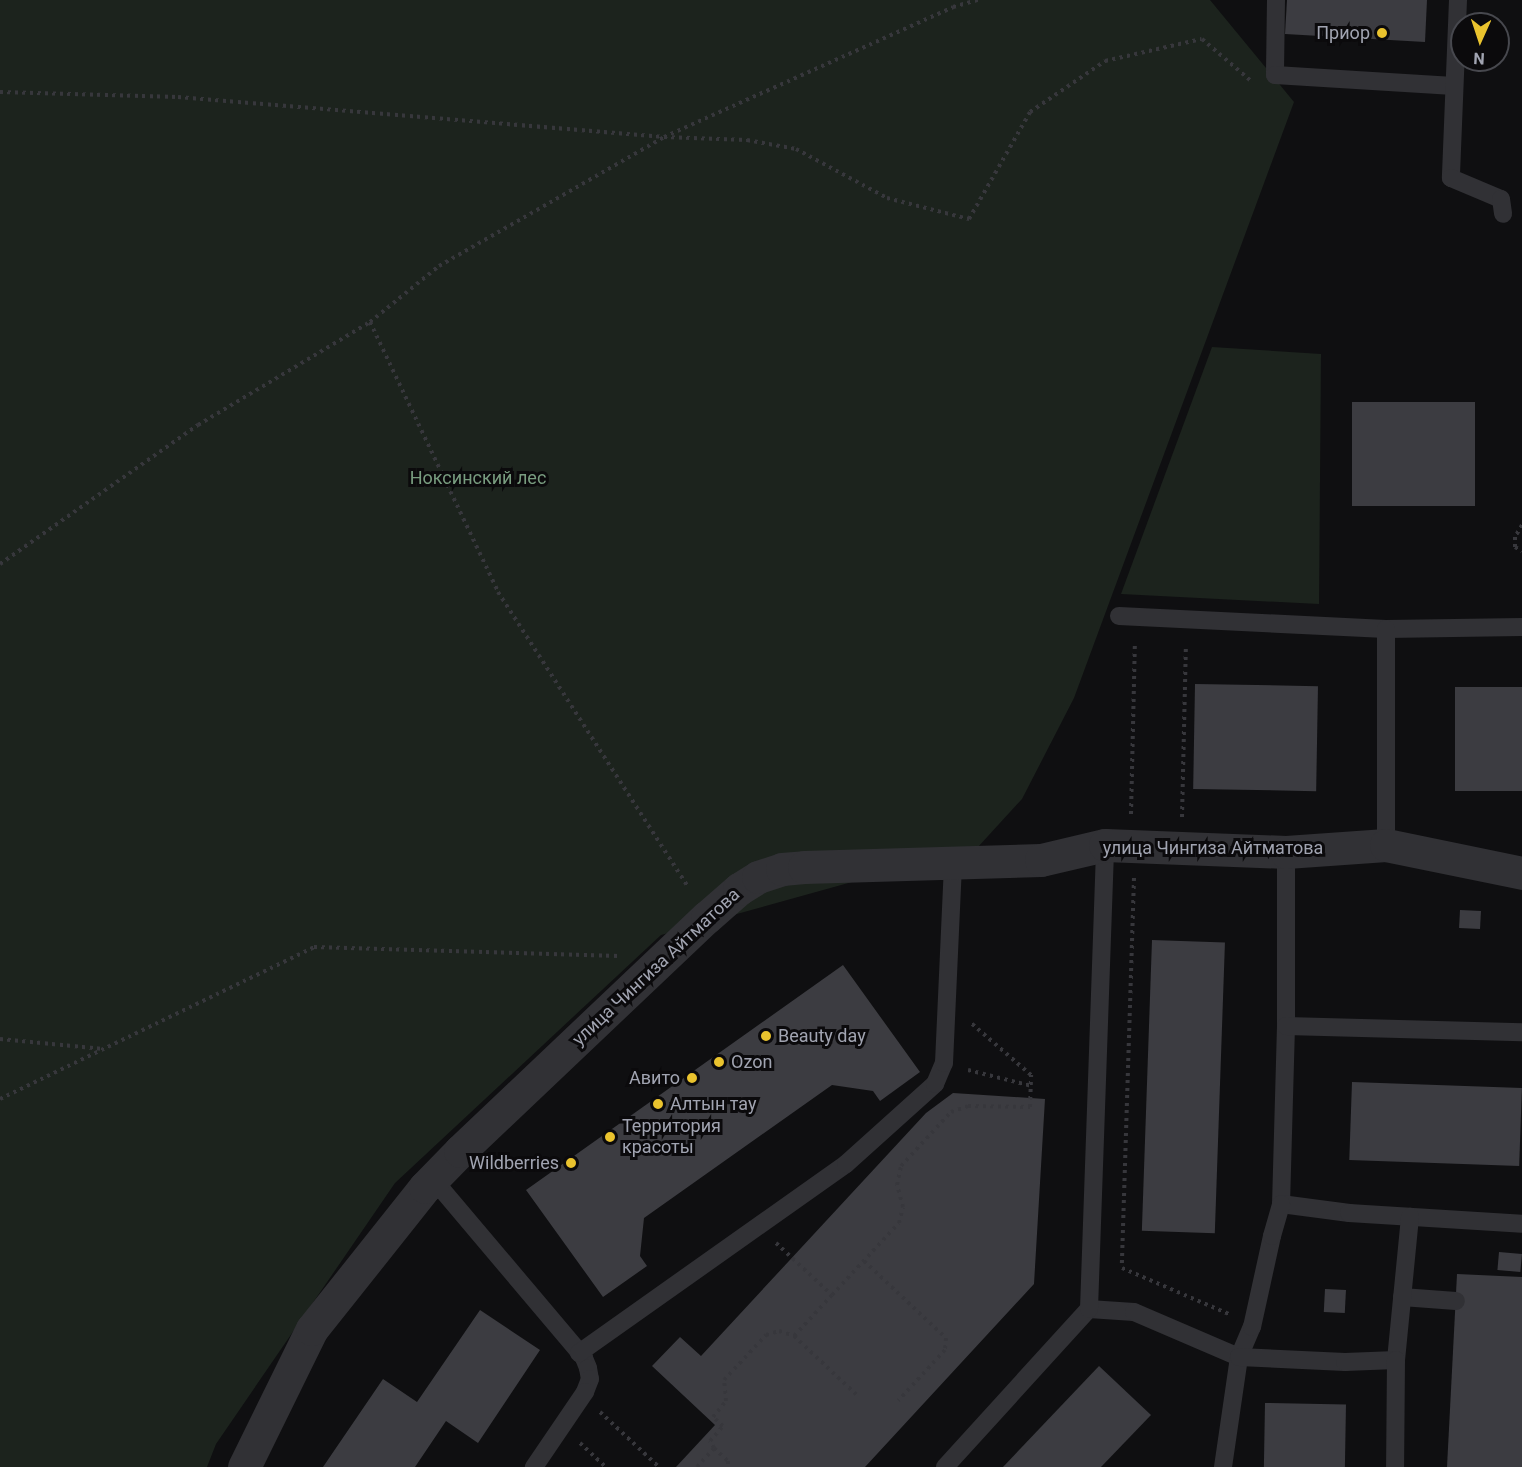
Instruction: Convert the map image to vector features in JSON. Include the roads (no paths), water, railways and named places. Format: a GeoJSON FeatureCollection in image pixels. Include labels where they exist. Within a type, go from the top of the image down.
{"type":"FeatureCollection","features":[{"type":"Feature","properties":{"kind":"street","name":"улица Чингиза Айтматова"},"geometry":{"type":"LineString","coordinates":[[244,1467],[312,1329],[432,1179],[707,917],[739,889],[758,878],[782,869],[1041,860],[1117,845],[1286,852],[1386,845],[1522,873]]}},
{"type":"Feature","properties":{"kind":"lane"},"geometry":{"type":"LineString","coordinates":[[1276,0],[1275,75],[1454,86]]}},
{"type":"Feature","properties":{"kind":"lane"},"geometry":{"type":"LineString","coordinates":[[1458,0],[1451,178],[1501,198],[1503,214]]}},
{"type":"Feature","properties":{"kind":"lane"},"geometry":{"type":"LineString","coordinates":[[1127,617],[1386,629],[1522,627]]}},
{"type":"Feature","properties":{"kind":"lane"},"geometry":{"type":"LineString","coordinates":[[1386,629],[1386,845]]}},
{"type":"Feature","properties":{"kind":"lane"},"geometry":{"type":"LineString","coordinates":[[945,1467],[1089,1309],[1117,845]]}},
{"type":"Feature","properties":{"kind":"lane"},"geometry":{"type":"LineString","coordinates":[[1223,1467],[1239,1357],[1253,1324],[1281,1204],[1286,1026],[1286,852]]}},
{"type":"Feature","properties":{"kind":"lane"},"geometry":{"type":"LineString","coordinates":[[579,1353],[846,1164],[935,1084],[944,1063],[953,863]]}},
{"type":"Feature","properties":{"kind":"lane"},"geometry":{"type":"LineString","coordinates":[[1286,1026],[1522,1032]]}},
{"type":"Feature","properties":{"kind":"lane"},"geometry":{"type":"LineString","coordinates":[[432,1179],[579,1353],[589,1372],[588,1385],[582,1396],[534,1467]]}},
{"type":"Feature","properties":{"kind":"lane"},"geometry":{"type":"LineString","coordinates":[[1281,1204],[1349,1213],[1522,1224]]}},
{"type":"Feature","properties":{"kind":"lane"},"geometry":{"type":"LineString","coordinates":[[1395,1467],[1396,1360],[1410,1217]]}},
{"type":"Feature","properties":{"kind":"lane"},"geometry":{"type":"LineString","coordinates":[[1402,1297],[1456,1301]]}},
{"type":"Feature","properties":{"kind":"lane"},"geometry":{"type":"LineString","coordinates":[[1089,1309],[1134,1312],[1239,1357],[1345,1362],[1396,1360]]}},
{"type":"Feature","properties":{"kind":"place","name":"Приор"},"geometry":{"type":"Point","coordinates":[1382,33]}},
{"type":"Feature","properties":{"kind":"place","name":"Beauty day"},"geometry":{"type":"Point","coordinates":[766,1036]}},
{"type":"Feature","properties":{"kind":"place","name":"Ozon"},"geometry":{"type":"Point","coordinates":[719,1062]}},
{"type":"Feature","properties":{"kind":"place","name":"Авито"},"geometry":{"type":"Point","coordinates":[692,1078]}},
{"type":"Feature","properties":{"kind":"place","name":"Алтын тау"},"geometry":{"type":"Point","coordinates":[658,1104]}},
{"type":"Feature","properties":{"kind":"place","name":"Территория красоты"},"geometry":{"type":"Point","coordinates":[610,1137]}},
{"type":"Feature","properties":{"kind":"place","name":"Wildberries"},"geometry":{"type":"Point","coordinates":[571,1163]}},
{"type":"Feature","properties":{"kind":"park label","name":"Ноксинский лес"},"geometry":{"type":"Point","coordinates":[478,478]}}]}
